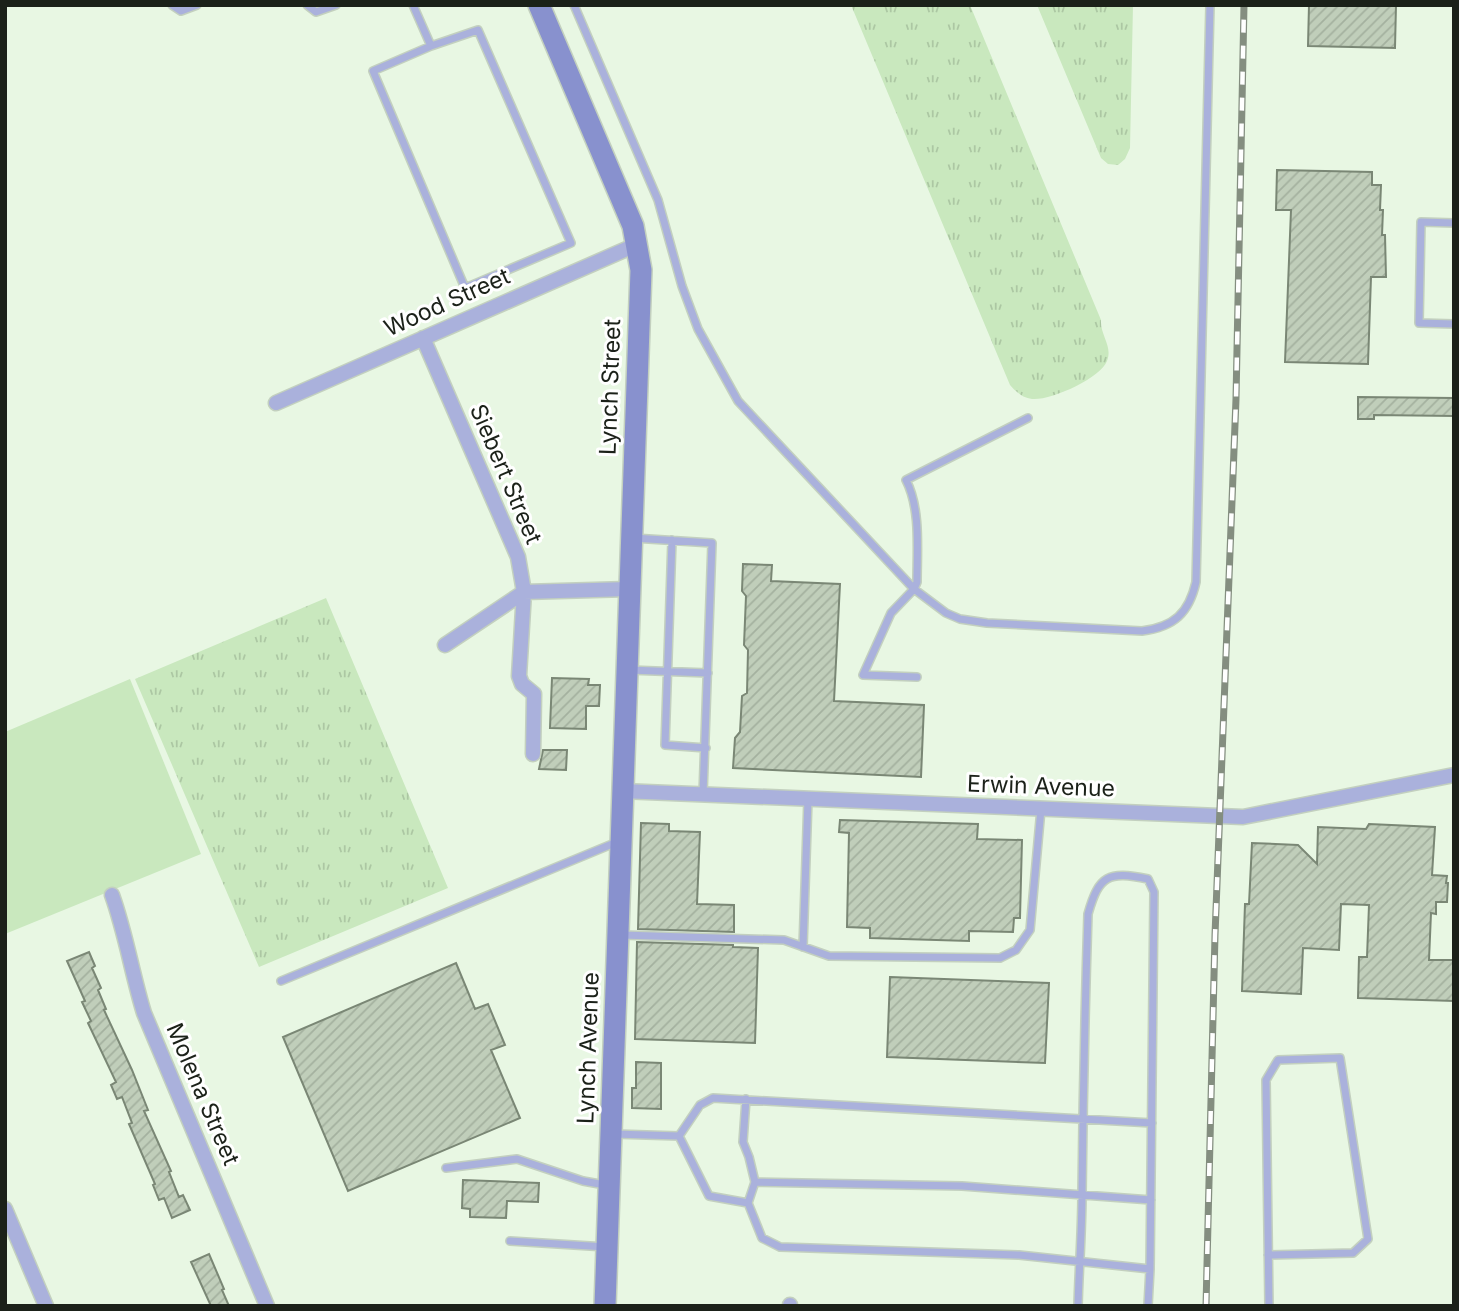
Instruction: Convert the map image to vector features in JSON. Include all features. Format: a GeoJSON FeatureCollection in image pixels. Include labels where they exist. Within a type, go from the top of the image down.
{"type":"FeatureCollection","features":[{"type":"Feature","properties":{"kind":"street","name":"Lynch Street"},"geometry":{"type":"LineString","coordinates":[[539,5],[633,226],[641,270],[622,791]]}},
{"type":"Feature","properties":{"kind":"street","name":"Wood Street"},"geometry":{"type":"LineString","coordinates":[[276,403],[638,244]]}},
{"type":"Feature","properties":{"kind":"street","name":"Siebert Street"},"geometry":{"type":"LineString","coordinates":[[423,338],[518,557],[524,592],[519,676],[522,684],[534,694],[533,754]]}},
{"type":"Feature","properties":{"kind":"street"},"geometry":{"type":"LineString","coordinates":[[445,645],[524,592],[629,589]]}},
{"type":"Feature","properties":{"kind":"street","name":"Erwin Avenue"},"geometry":{"type":"LineString","coordinates":[[622,791],[1243,817],[1454,775]]}},
{"type":"Feature","properties":{"kind":"street","name":"Lynch Avenue"},"geometry":{"type":"LineString","coordinates":[[605,1306],[622,791]]}},
{"type":"Feature","properties":{"kind":"street","name":"Molena Street"},"geometry":{"type":"LineString","coordinates":[[112,895],[124,927],[134,981],[144,1013],[267,1306]]}},
{"type":"Feature","properties":{"kind":"street"},"geometry":{"type":"LineString","coordinates":[[5,1209],[46,1306]]}},
{"type":"Feature","properties":{"kind":"lane"},"geometry":{"type":"LineString","coordinates":[[172,5],[181,11],[197,5]]}},
{"type":"Feature","properties":{"kind":"lane"},"geometry":{"type":"LineString","coordinates":[[307,5],[316,12],[336,5]]}},
{"type":"Feature","properties":{"kind":"lane"},"geometry":{"type":"LineString","coordinates":[[413,5],[431,46]]}},
{"type":"Feature","properties":{"kind":"lane"},"geometry":{"type":"LineString","coordinates":[[574,5],[658,200],[681,286],[698,329],[738,401],[914,589],[946,613],[960,620],[987,623],[1142,631],[1159,629],[1177,619],[1185,609],[1196,582],[1210,5]]}},
{"type":"Feature","properties":{"kind":"lane"},"geometry":{"type":"LineString","coordinates":[[478,30],[571,243],[466,288],[373,71],[431,46],[478,30]]}},
{"type":"Feature","properties":{"kind":"lane"},"geometry":{"type":"LineString","coordinates":[[1454,223],[1421,222],[1419,324],[1454,324]]}},
{"type":"Feature","properties":{"kind":"lane"},"geometry":{"type":"LineString","coordinates":[[917,677],[863,675],[891,613],[914,589],[917,582],[917,536],[913,500],[906,480],[1028,418]]}},
{"type":"Feature","properties":{"kind":"lane"},"geometry":{"type":"LineString","coordinates":[[631,538],[712,543],[704,794]]}},
{"type":"Feature","properties":{"kind":"lane"},"geometry":{"type":"LineString","coordinates":[[672,540],[665,745],[706,748]]}},
{"type":"Feature","properties":{"kind":"lane"},"geometry":{"type":"LineString","coordinates":[[626,670],[708,673]]}},
{"type":"Feature","properties":{"kind":"lane"},"geometry":{"type":"LineString","coordinates":[[803,947],[808,799]]}},
{"type":"Feature","properties":{"kind":"lane"},"geometry":{"type":"LineString","coordinates":[[617,934],[783,940],[829,956],[1000,958],[1016,950],[1030,930],[1041,809]]}},
{"type":"Feature","properties":{"kind":"lane"},"geometry":{"type":"LineString","coordinates":[[281,981],[621,840]]}},
{"type":"Feature","properties":{"kind":"lane"},"geometry":{"type":"LineString","coordinates":[[1078,1306],[1088,914],[1096,888],[1109,878],[1126,874],[1148,879],[1154,892],[1148,1306]]}},
{"type":"Feature","properties":{"kind":"lane"},"geometry":{"type":"LineString","coordinates":[[1268,1255],[1353,1252],[1368,1239],[1340,1058],[1278,1060],[1266,1080],[1268,1255],[1269,1306]]}},
{"type":"Feature","properties":{"kind":"lane"},"geometry":{"type":"LineString","coordinates":[[679,1136],[699,1105],[713,1098],[1152,1124]]}},
{"type":"Feature","properties":{"kind":"lane"},"geometry":{"type":"LineString","coordinates":[[746,1100],[743,1142],[755,1182],[748,1203],[762,1238],[780,1247],[1019,1255],[1150,1269]]}},
{"type":"Feature","properties":{"kind":"lane"},"geometry":{"type":"LineString","coordinates":[[611,1133],[679,1136]]}},
{"type":"Feature","properties":{"kind":"lane"},"geometry":{"type":"LineString","coordinates":[[679,1136],[709,1196],[748,1203]]}},
{"type":"Feature","properties":{"kind":"lane"},"geometry":{"type":"LineString","coordinates":[[446,1168],[517,1159],[583,1181],[609,1186]]}},
{"type":"Feature","properties":{"kind":"lane"},"geometry":{"type":"LineString","coordinates":[[755,1182],[962,1186],[1151,1200]]}},
{"type":"Feature","properties":{"kind":"lane"},"geometry":{"type":"LineString","coordinates":[[510,1241],[607,1247]]}},
{"type":"Feature","properties":{"kind":"green space"},"geometry":{"type":"Polygon","coordinates":[[[851,5],[970,5],[1101,320],[1107,345],[1107,361],[1103,368],[1085,381],[1040,399],[1026,397],[1010,385],[851,5]]]}},
{"type":"Feature","properties":{"kind":"green space"},"geometry":{"type":"Polygon","coordinates":[[[1037,5],[1133,5],[1130,148],[1125,159],[1118,165],[1108,164],[1101,158],[1037,5]]]}},
{"type":"Feature","properties":{"kind":"green space"},"geometry":{"type":"Polygon","coordinates":[[[326,598],[448,888],[259,967],[135,679],[326,598]]]}},
{"type":"Feature","properties":{"kind":"green space"},"geometry":{"type":"Polygon","coordinates":[[[130,679],[201,854],[5,934],[5,732],[130,679]]]}},
{"type":"Feature","properties":{"kind":"building"},"geometry":{"type":"Polygon","coordinates":[[[1309,5],[1396,5],[1395,48],[1308,46],[1309,5]]]}},
{"type":"Feature","properties":{"kind":"building"},"geometry":{"type":"Polygon","coordinates":[[[1277,170],[1372,172],[1372,185],[1381,185],[1380,210],[1383,210],[1382,235],[1385,235],[1386,277],[1371,277],[1368,364],[1285,362],[1291,210],[1276,210],[1277,170]]]}},
{"type":"Feature","properties":{"kind":"building"},"geometry":{"type":"Polygon","coordinates":[[[1358,397],[1454,398],[1454,416],[1374,415],[1374,419],[1358,419],[1358,397]]]}},
{"type":"Feature","properties":{"kind":"building"},"geometry":{"type":"Polygon","coordinates":[[[743,564],[772,565],[771,581],[840,584],[834,701],[924,705],[921,777],[733,768],[735,738],[740,732],[742,696],[747,693],[748,650],[744,645],[746,596],[742,591],[743,564]]]}},
{"type":"Feature","properties":{"kind":"building"},"geometry":{"type":"Polygon","coordinates":[[[552,678],[589,679],[588,685],[600,685],[599,706],[586,706],[586,729],[550,728],[552,678]]]}},
{"type":"Feature","properties":{"kind":"building"},"geometry":{"type":"Polygon","coordinates":[[[543,750],[567,750],[566,770],[539,769],[543,750]]]}},
{"type":"Feature","properties":{"kind":"building"},"geometry":{"type":"Polygon","coordinates":[[[840,820],[978,824],[977,839],[1022,840],[1020,918],[1014,918],[1013,932],[969,931],[969,941],[870,938],[870,928],[847,927],[849,833],[839,832],[840,820]]]}},
{"type":"Feature","properties":{"kind":"building"},"geometry":{"type":"Polygon","coordinates":[[[641,823],[669,824],[669,831],[700,832],[697,904],[734,905],[734,932],[638,929],[641,823]]]}},
{"type":"Feature","properties":{"kind":"building"},"geometry":{"type":"Polygon","coordinates":[[[1369,824],[1435,827],[1432,875],[1447,876],[1448,883],[1447,902],[1436,902],[1436,914],[1431,913],[1429,960],[1454,960],[1454,1001],[1358,998],[1359,957],[1367,957],[1369,905],[1341,904],[1339,950],[1303,948],[1301,994],[1242,991],[1245,904],[1249,904],[1252,843],[1298,845],[1317,864],[1318,827],[1366,829],[1369,824]]]}},
{"type":"Feature","properties":{"kind":"building"},"geometry":{"type":"Polygon","coordinates":[[[637,942],[758,948],[755,1043],[635,1039],[637,942]]]}},
{"type":"Feature","properties":{"kind":"building"},"geometry":{"type":"Polygon","coordinates":[[[89,952],[95,966],[92,968],[101,988],[98,990],[106,1009],[104,1010],[132,1070],[148,1110],[144,1111],[171,1171],[169,1172],[179,1197],[183,1195],[190,1210],[172,1218],[164,1198],[159,1200],[153,1185],[155,1184],[129,1124],[132,1123],[122,1097],[117,1099],[111,1085],[116,1082],[88,1023],[91,1021],[82,1002],[85,1001],[67,961],[89,952]]]}},
{"type":"Feature","properties":{"kind":"building"},"geometry":{"type":"Polygon","coordinates":[[[456,963],[475,1009],[488,1004],[505,1045],[491,1050],[520,1118],[348,1191],[283,1037],[456,963]]]}},
{"type":"Feature","properties":{"kind":"building"},"geometry":{"type":"Polygon","coordinates":[[[890,977],[1049,983],[1045,1063],[887,1057],[890,977]]]}},
{"type":"Feature","properties":{"kind":"building"},"geometry":{"type":"Polygon","coordinates":[[[636,1062],[661,1063],[661,1109],[632,1108],[632,1088],[636,1088],[636,1062]]]}},
{"type":"Feature","properties":{"kind":"building"},"geometry":{"type":"Polygon","coordinates":[[[463,1180],[539,1183],[538,1202],[507,1201],[506,1218],[470,1217],[470,1209],[462,1208],[463,1180]]]}},
{"type":"Feature","properties":{"kind":"building"},"geometry":{"type":"Polygon","coordinates":[[[209,1254],[229,1306],[211,1306],[191,1262],[209,1254]]]}},
{"type":"Feature","properties":{"kind":"railway"},"geometry":{"type":"LineString","coordinates":[[1206,1306],[1215,935],[1236,399],[1244,5]]}}]}
